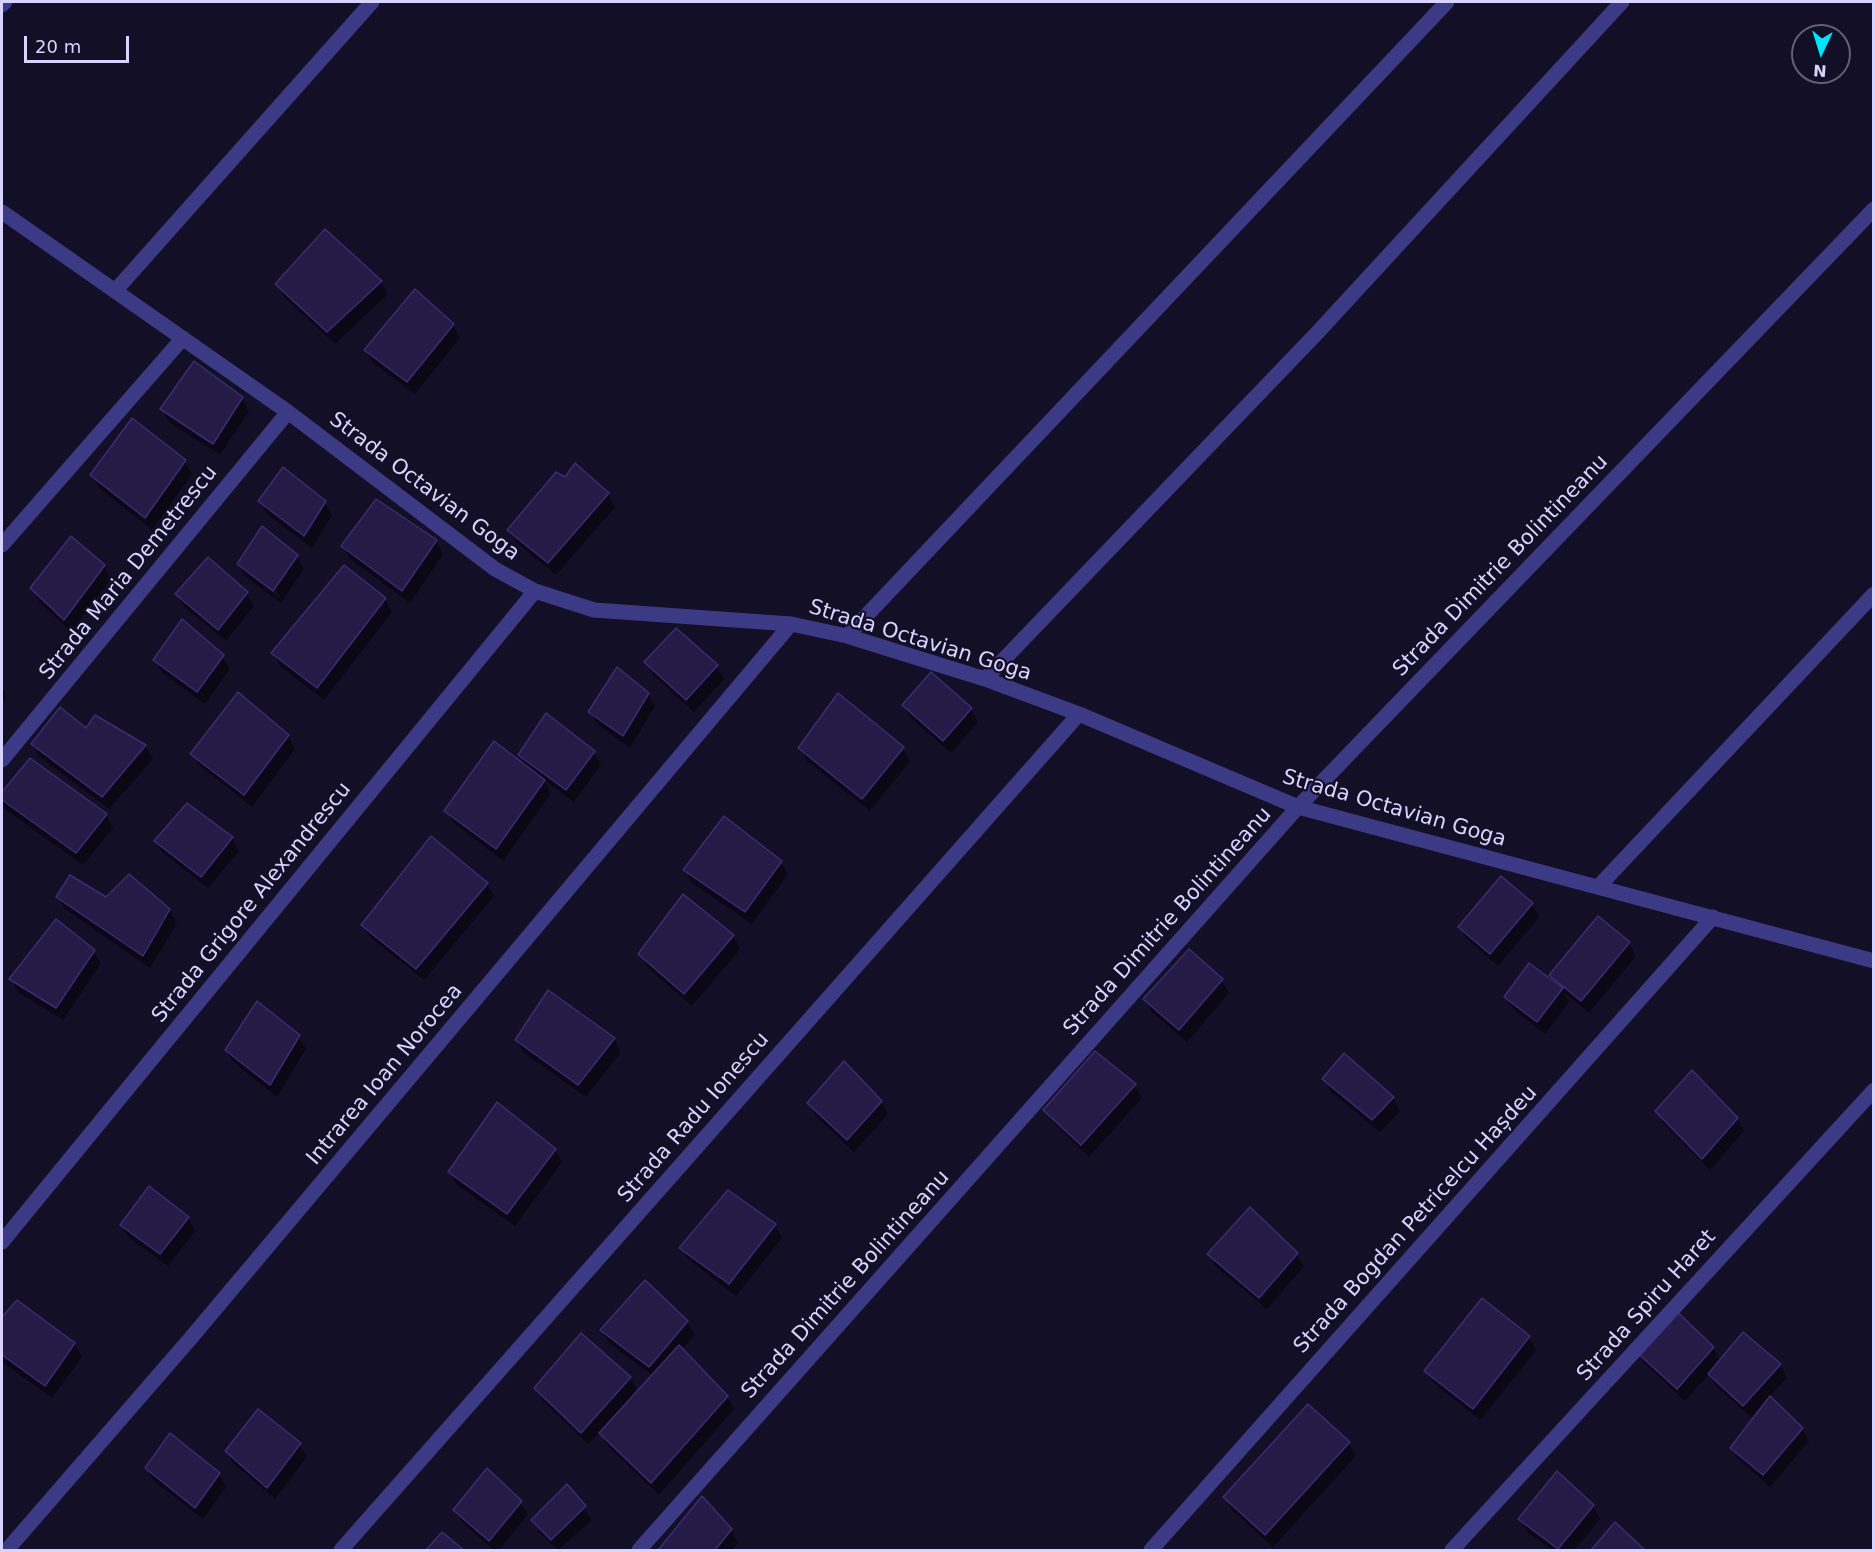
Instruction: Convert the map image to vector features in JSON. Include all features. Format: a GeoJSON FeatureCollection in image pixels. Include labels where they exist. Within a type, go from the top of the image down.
{"type":"FeatureCollection","features":[{"type":"Feature","properties":{"kind":"street"},"geometry":{"type":"LineString","coordinates":[[115,291],[372,2]]}},
{"type":"Feature","properties":{"kind":"street"},"geometry":{"type":"LineString","coordinates":[[847,636],[1447,2]]}},
{"type":"Feature","properties":{"kind":"street"},"geometry":{"type":"LineString","coordinates":[[985,679],[1317,333],[1622,2]]}},
{"type":"Feature","properties":{"kind":"street","name":"Strada Dimitrie Bolintineanu"},"geometry":{"type":"LineString","coordinates":[[639,1551],[1298,807],[1874,209]]}},
{"type":"Feature","properties":{"kind":"street","name":"Strada Octavian Goga"},"geometry":{"type":"LineString","coordinates":[[2,212],[288,412],[495,569],[535,591],[594,610],[791,624],[847,636],[985,679],[1078,714],[1298,807],[1874,961]]}},
{"type":"Feature","properties":{"kind":"street"},"geometry":{"type":"LineString","coordinates":[[2,545],[183,338]]}},
{"type":"Feature","properties":{"kind":"street","name":"Strada Maria Demetrescu"},"geometry":{"type":"LineString","coordinates":[[2,760],[288,412]]}},
{"type":"Feature","properties":{"kind":"street","name":"Strada Grigore Alexandrescu"},"geometry":{"type":"LineString","coordinates":[[2,1242],[535,591]]}},
{"type":"Feature","properties":{"kind":"street"},"geometry":{"type":"LineString","coordinates":[[1598,887],[1874,594]]}},
{"type":"Feature","properties":{"kind":"street","name":"Intrarea Ioan Norocea"},"geometry":{"type":"LineString","coordinates":[[7,1551],[198,1330],[791,624]]}},
{"type":"Feature","properties":{"kind":"street","name":"Strada Radu Ionescu"},"geometry":{"type":"LineString","coordinates":[[341,1551],[1078,714]]}},
{"type":"Feature","properties":{"kind":"street","name":"Strada Bogdan Petricelcu Hașdeu"},"geometry":{"type":"LineString","coordinates":[[1151,1551],[1713,918]]}},
{"type":"Feature","properties":{"kind":"street","name":"Strada Spiru Haret"},"geometry":{"type":"LineString","coordinates":[[1452,1551],[1874,1090]]}},
{"type":"Feature","properties":{"kind":"building"},"geometry":{"type":"Polygon","coordinates":[[[325,229],[382,281],[327,332],[275,284],[325,229]]]}},
{"type":"Feature","properties":{"kind":"building"},"geometry":{"type":"Polygon","coordinates":[[[415,289],[454,324],[407,382],[364,350],[415,289]]]}},
{"type":"Feature","properties":{"kind":"building"},"geometry":{"type":"Polygon","coordinates":[[[194,361],[243,397],[213,444],[160,409],[194,361]]]}},
{"type":"Feature","properties":{"kind":"building"},"geometry":{"type":"Polygon","coordinates":[[[132,418],[186,460],[145,518],[90,475],[132,418]]]}},
{"type":"Feature","properties":{"kind":"building"},"geometry":{"type":"Polygon","coordinates":[[[575,463],[609,493],[548,563],[507,530],[556,472],[565,477],[575,463]]]}},
{"type":"Feature","properties":{"kind":"building"},"geometry":{"type":"Polygon","coordinates":[[[283,467],[326,501],[304,536],[258,501],[283,467]]]}},
{"type":"Feature","properties":{"kind":"building"},"geometry":{"type":"Polygon","coordinates":[[[376,499],[437,540],[402,591],[341,546],[376,499]]]}},
{"type":"Feature","properties":{"kind":"building"},"geometry":{"type":"Polygon","coordinates":[[[262,526],[298,555],[273,591],[237,564],[262,526]]]}},
{"type":"Feature","properties":{"kind":"building"},"geometry":{"type":"Polygon","coordinates":[[[71,536],[105,565],[64,620],[30,588],[71,536]]]}},
{"type":"Feature","properties":{"kind":"building"},"geometry":{"type":"Polygon","coordinates":[[[208,557],[248,592],[218,630],[175,594],[208,557]]]}},
{"type":"Feature","properties":{"kind":"building"},"geometry":{"type":"Polygon","coordinates":[[[344,565],[386,598],[317,688],[271,653],[344,565]]]}},
{"type":"Feature","properties":{"kind":"building"},"geometry":{"type":"Polygon","coordinates":[[[182,619],[224,655],[197,692],[153,660],[182,619]]]}},
{"type":"Feature","properties":{"kind":"building"},"geometry":{"type":"Polygon","coordinates":[[[676,628],[718,665],[686,700],[644,662],[676,628]]]}},
{"type":"Feature","properties":{"kind":"building"},"geometry":{"type":"Polygon","coordinates":[[[617,667],[649,693],[623,736],[588,712],[617,667]]]}},
{"type":"Feature","properties":{"kind":"building"},"geometry":{"type":"Polygon","coordinates":[[[931,672],[972,708],[943,741],[902,705],[931,672]]]}},
{"type":"Feature","properties":{"kind":"building"},"geometry":{"type":"Polygon","coordinates":[[[238,692],[289,735],[244,795],[190,754],[238,692]]]}},
{"type":"Feature","properties":{"kind":"building"},"geometry":{"type":"Polygon","coordinates":[[[838,693],[904,747],[862,799],[798,748],[838,693]]]}},
{"type":"Feature","properties":{"kind":"building"},"geometry":{"type":"Polygon","coordinates":[[[60,707],[86,728],[95,715],[146,745],[102,797],[31,744],[60,707]]]}},
{"type":"Feature","properties":{"kind":"building"},"geometry":{"type":"Polygon","coordinates":[[[546,713],[595,751],[566,790],[518,755],[546,713]]]}},
{"type":"Feature","properties":{"kind":"building"},"geometry":{"type":"Polygon","coordinates":[[[494,741],[545,780],[496,849],[444,811],[494,741]]]}},
{"type":"Feature","properties":{"kind":"building"},"geometry":{"type":"Polygon","coordinates":[[[30,758],[107,814],[76,853],[2,800],[2,792],[30,758]]]}},
{"type":"Feature","properties":{"kind":"building"},"geometry":{"type":"Polygon","coordinates":[[[187,803],[233,837],[201,877],[154,841],[187,803]]]}},
{"type":"Feature","properties":{"kind":"building"},"geometry":{"type":"Polygon","coordinates":[[[724,816],[782,861],[745,912],[683,870],[724,816]]]}},
{"type":"Feature","properties":{"kind":"building"},"geometry":{"type":"Polygon","coordinates":[[[431,836],[488,883],[416,969],[361,925],[431,836]]]}},
{"type":"Feature","properties":{"kind":"building"},"geometry":{"type":"Polygon","coordinates":[[[129,874],[170,909],[143,956],[56,897],[70,875],[106,897],[129,874]]]}},
{"type":"Feature","properties":{"kind":"building"},"geometry":{"type":"Polygon","coordinates":[[[1501,876],[1533,903],[1490,954],[1458,927],[1501,876]]]}},
{"type":"Feature","properties":{"kind":"building"},"geometry":{"type":"Polygon","coordinates":[[[683,894],[734,935],[684,994],[638,954],[683,894]]]}},
{"type":"Feature","properties":{"kind":"building"},"geometry":{"type":"Polygon","coordinates":[[[1598,916],[1630,942],[1581,1001],[1549,975],[1598,916]]]}},
{"type":"Feature","properties":{"kind":"building"},"geometry":{"type":"Polygon","coordinates":[[[56,919],[95,950],[56,1008],[9,979],[56,919]]]}},
{"type":"Feature","properties":{"kind":"building"},"geometry":{"type":"Polygon","coordinates":[[[1189,949],[1223,979],[1179,1030],[1143,999],[1189,949]]]}},
{"type":"Feature","properties":{"kind":"building"},"geometry":{"type":"Polygon","coordinates":[[[1529,963],[1563,988],[1537,1022],[1504,997],[1529,963]]]}},
{"type":"Feature","properties":{"kind":"building"},"geometry":{"type":"Polygon","coordinates":[[[548,990],[615,1038],[578,1085],[515,1040],[548,990]]]}},
{"type":"Feature","properties":{"kind":"building"},"geometry":{"type":"Polygon","coordinates":[[[257,1001],[300,1035],[270,1085],[225,1050],[257,1001]]]}},
{"type":"Feature","properties":{"kind":"building"},"geometry":{"type":"Polygon","coordinates":[[[1095,1051],[1136,1084],[1081,1145],[1043,1110],[1095,1051]]]}},
{"type":"Feature","properties":{"kind":"building"},"geometry":{"type":"Polygon","coordinates":[[[1344,1053],[1394,1097],[1372,1120],[1322,1079],[1344,1053]]]}},
{"type":"Feature","properties":{"kind":"building"},"geometry":{"type":"Polygon","coordinates":[[[844,1061],[882,1101],[847,1140],[807,1103],[844,1061]]]}},
{"type":"Feature","properties":{"kind":"building"},"geometry":{"type":"Polygon","coordinates":[[[1692,1070],[1738,1118],[1702,1159],[1655,1111],[1692,1070]]]}},
{"type":"Feature","properties":{"kind":"building"},"geometry":{"type":"Polygon","coordinates":[[[497,1102],[556,1149],[507,1214],[448,1172],[497,1102]]]}},
{"type":"Feature","properties":{"kind":"building"},"geometry":{"type":"Polygon","coordinates":[[[149,1186],[189,1217],[160,1254],[120,1225],[149,1186]]]}},
{"type":"Feature","properties":{"kind":"building"},"geometry":{"type":"Polygon","coordinates":[[[728,1190],[776,1224],[729,1284],[679,1248],[728,1190]]]}},
{"type":"Feature","properties":{"kind":"building"},"geometry":{"type":"Polygon","coordinates":[[[1250,1207],[1298,1253],[1259,1298],[1207,1254],[1250,1207]]]}},
{"type":"Feature","properties":{"kind":"building"},"geometry":{"type":"Polygon","coordinates":[[[645,1280],[688,1321],[649,1367],[600,1330],[645,1280]]]}},
{"type":"Feature","properties":{"kind":"building"},"geometry":{"type":"Polygon","coordinates":[[[1482,1298],[1530,1336],[1473,1409],[1424,1371],[1482,1298]]]}},
{"type":"Feature","properties":{"kind":"building"},"geometry":{"type":"Polygon","coordinates":[[[17,1300],[75,1343],[45,1386],[2,1355],[2,1317],[17,1300]]]}},
{"type":"Feature","properties":{"kind":"building"},"geometry":{"type":"Polygon","coordinates":[[[1670,1305],[1714,1347],[1677,1389],[1634,1350],[1670,1305]]]}},
{"type":"Feature","properties":{"kind":"building"},"geometry":{"type":"Polygon","coordinates":[[[1743,1332],[1781,1364],[1743,1406],[1708,1374],[1743,1332]]]}},
{"type":"Feature","properties":{"kind":"building"},"geometry":{"type":"Polygon","coordinates":[[[581,1333],[631,1377],[581,1433],[534,1388],[581,1333]]]}},
{"type":"Feature","properties":{"kind":"building"},"geometry":{"type":"Polygon","coordinates":[[[679,1345],[728,1396],[651,1483],[599,1433],[679,1345]]]}},
{"type":"Feature","properties":{"kind":"building"},"geometry":{"type":"Polygon","coordinates":[[[1770,1396],[1803,1428],[1763,1475],[1730,1448],[1770,1396]]]}},
{"type":"Feature","properties":{"kind":"building"},"geometry":{"type":"Polygon","coordinates":[[[1308,1404],[1350,1442],[1265,1535],[1223,1497],[1308,1404]]]}},
{"type":"Feature","properties":{"kind":"building"},"geometry":{"type":"Polygon","coordinates":[[[258,1409],[301,1443],[267,1488],[225,1451],[258,1409]]]}},
{"type":"Feature","properties":{"kind":"building"},"geometry":{"type":"Polygon","coordinates":[[[170,1433],[220,1473],[195,1508],[145,1468],[170,1433]]]}},
{"type":"Feature","properties":{"kind":"building"},"geometry":{"type":"Polygon","coordinates":[[[487,1468],[522,1501],[489,1541],[453,1510],[487,1468]]]}},
{"type":"Feature","properties":{"kind":"building"},"geometry":{"type":"Polygon","coordinates":[[[1557,1471],[1594,1505],[1558,1549],[1518,1519],[1557,1471]]]}},
{"type":"Feature","properties":{"kind":"building"},"geometry":{"type":"Polygon","coordinates":[[[567,1484],[586,1506],[551,1540],[531,1520],[567,1484]]]}},
{"type":"Feature","properties":{"kind":"building"},"geometry":{"type":"Polygon","coordinates":[[[702,1496],[732,1529],[715,1550],[658,1550],[702,1496]]]}},
{"type":"Feature","properties":{"kind":"building"},"geometry":{"type":"Polygon","coordinates":[[[1615,1522],[1645,1550],[1591,1550],[1615,1522]]]}},
{"type":"Feature","properties":{"kind":"building"},"geometry":{"type":"Polygon","coordinates":[[[442,1532],[464,1550],[426,1550],[442,1532]]]}}]}
